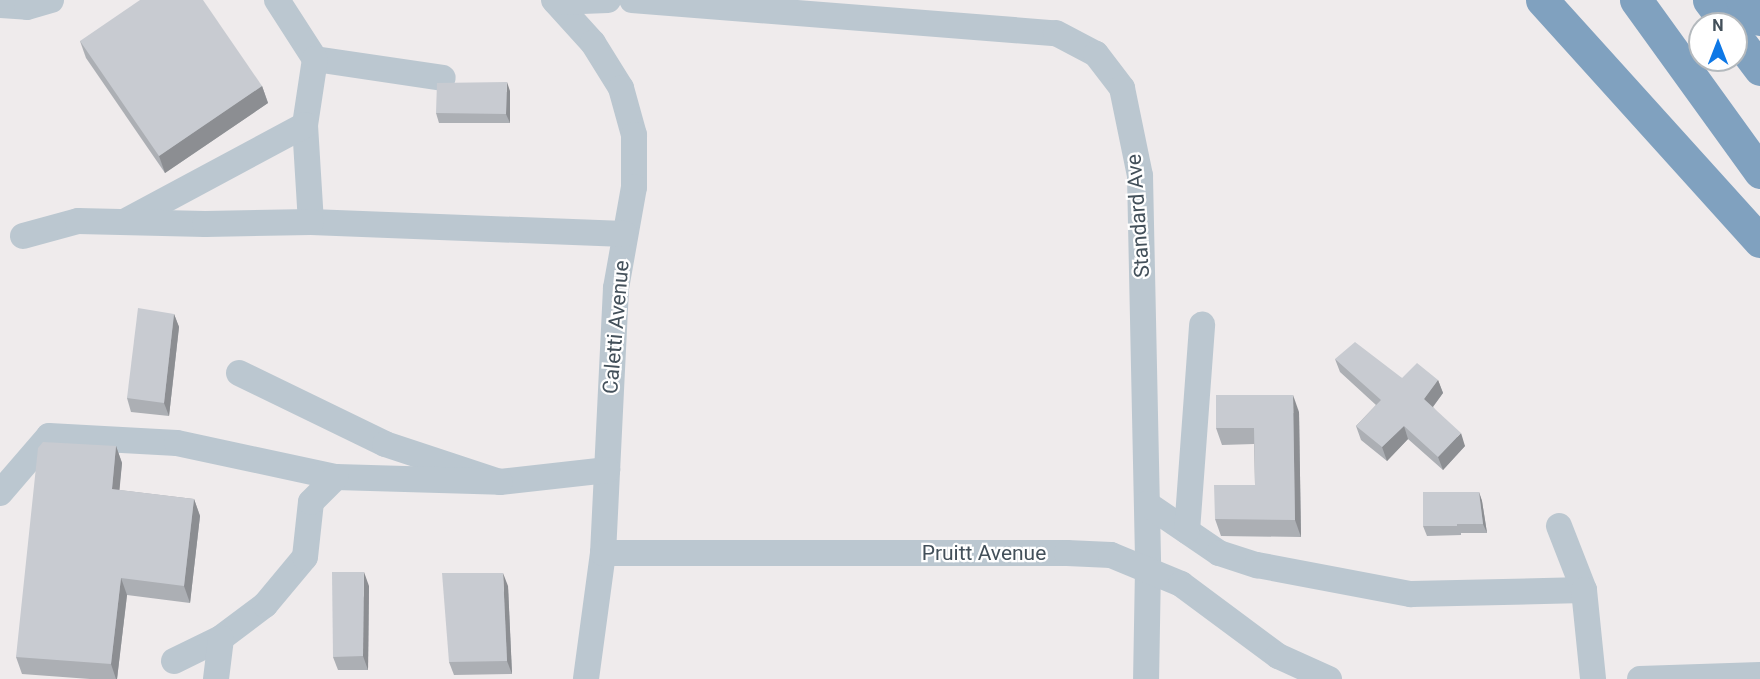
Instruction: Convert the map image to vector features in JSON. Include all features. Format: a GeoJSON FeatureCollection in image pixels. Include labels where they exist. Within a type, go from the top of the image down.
{"type":"FeatureCollection","features":[{"type":"Feature","properties":{"kind":"highway"},"geometry":{"type":"LineString","coordinates":[[1542,0],[1760,241]]}},
{"type":"Feature","properties":{"kind":"highway"},"geometry":{"type":"LineString","coordinates":[[1636,0],[1760,172]]}},
{"type":"Feature","properties":{"kind":"highway"},"geometry":{"type":"LineString","coordinates":[[1742,0],[1760,19]]}},
{"type":"Feature","properties":{"kind":"highway"},"geometry":{"type":"LineString","coordinates":[[1748,53],[1760,69]]}},
{"type":"Feature","properties":{"kind":"street"},"geometry":{"type":"LineString","coordinates":[[0,4],[27,7],[51,0]]}},
{"type":"Feature","properties":{"kind":"street"},"geometry":{"type":"LineString","coordinates":[[277,0],[315,59],[305,125],[311,222]]}},
{"type":"Feature","properties":{"kind":"street"},"geometry":{"type":"LineString","coordinates":[[555,1],[608,0]]}},
{"type":"Feature","properties":{"kind":"street","name":"Standard Ave"},"geometry":{"type":"LineString","coordinates":[[632,0],[1056,33],[1095,54],[1122,88],[1140,176],[1148,568],[1146,679]]}},
{"type":"Feature","properties":{"kind":"street","name":"Caletti Avenue"},"geometry":{"type":"LineString","coordinates":[[555,1],[592,44],[621,88],[634,135],[634,186],[616,288],[603,553],[586,679]]}},
{"type":"Feature","properties":{"kind":"street"},"geometry":{"type":"LineString","coordinates":[[315,59],[443,78]]}},
{"type":"Feature","properties":{"kind":"street"},"geometry":{"type":"LineString","coordinates":[[123,222],[305,125]]}},
{"type":"Feature","properties":{"kind":"street"},"geometry":{"type":"LineString","coordinates":[[23,236],[78,221],[205,224],[311,222],[625,234]]}},
{"type":"Feature","properties":{"kind":"street"},"geometry":{"type":"LineString","coordinates":[[1187,531],[1202,325]]}},
{"type":"Feature","properties":{"kind":"street"},"geometry":{"type":"LineString","coordinates":[[239,373],[385,444],[500,482]]}},
{"type":"Feature","properties":{"kind":"street"},"geometry":{"type":"LineString","coordinates":[[0,493],[49,436],[177,443],[336,477],[500,482],[607,470]]}},
{"type":"Feature","properties":{"kind":"street"},"geometry":{"type":"LineString","coordinates":[[174,661],[221,638],[265,605],[304,557],[311,502],[336,477]]}},
{"type":"Feature","properties":{"kind":"street"},"geometry":{"type":"LineString","coordinates":[[1147,504],[1219,553],[1257,565],[1410,594],[1584,590]]}},
{"type":"Feature","properties":{"kind":"street"},"geometry":{"type":"LineString","coordinates":[[1559,526],[1584,590],[1593,679]]}},
{"type":"Feature","properties":{"kind":"street","name":"Pruitt Avenue"},"geometry":{"type":"LineString","coordinates":[[603,553],[1067,553],[1111,555],[1148,568],[1182,584],[1278,656],[1329,679]]}},
{"type":"Feature","properties":{"kind":"street"},"geometry":{"type":"LineString","coordinates":[[216,679],[221,638]]}},
{"type":"Feature","properties":{"kind":"street"},"geometry":{"type":"LineString","coordinates":[[1640,679],[1760,675]]}},
{"type":"Feature","properties":{"kind":"building"},"geometry":{"type":"Polygon","coordinates":[[[140,0],[203,0],[262,86],[159,156],[80,41],[140,0]]]}},
{"type":"Feature","properties":{"kind":"building"},"geometry":{"type":"Polygon","coordinates":[[[507,82],[506,114],[436,113],[437,83],[507,82]]]}},
{"type":"Feature","properties":{"kind":"building"},"geometry":{"type":"Polygon","coordinates":[[[138,308],[174,314],[164,403],[127,398],[138,308]]]}},
{"type":"Feature","properties":{"kind":"building"},"geometry":{"type":"Polygon","coordinates":[[[1355,342],[1402,378],[1417,363],[1438,380],[1424,399],[1461,433],[1438,457],[1404,426],[1382,447],[1356,426],[1381,400],[1335,359],[1355,342]]]}},
{"type":"Feature","properties":{"kind":"building"},"geometry":{"type":"Polygon","coordinates":[[[1216,395],[1293,395],[1295,520],[1215,519],[1214,485],[1255,485],[1254,428],[1216,428],[1216,395]]]}},
{"type":"Feature","properties":{"kind":"building"},"geometry":{"type":"Polygon","coordinates":[[[43,442],[116,446],[112,489],[194,499],[184,586],[121,578],[111,664],[16,657],[38,448],[43,442]]]}},
{"type":"Feature","properties":{"kind":"building"},"geometry":{"type":"Polygon","coordinates":[[[1423,492],[1479,492],[1483,524],[1423,526],[1423,492]]]}},
{"type":"Feature","properties":{"kind":"building"},"geometry":{"type":"Polygon","coordinates":[[[332,572],[364,572],[363,656],[333,657],[332,572]]]}},
{"type":"Feature","properties":{"kind":"building"},"geometry":{"type":"Polygon","coordinates":[[[442,573],[503,573],[507,661],[449,662],[442,573]]]}}]}
